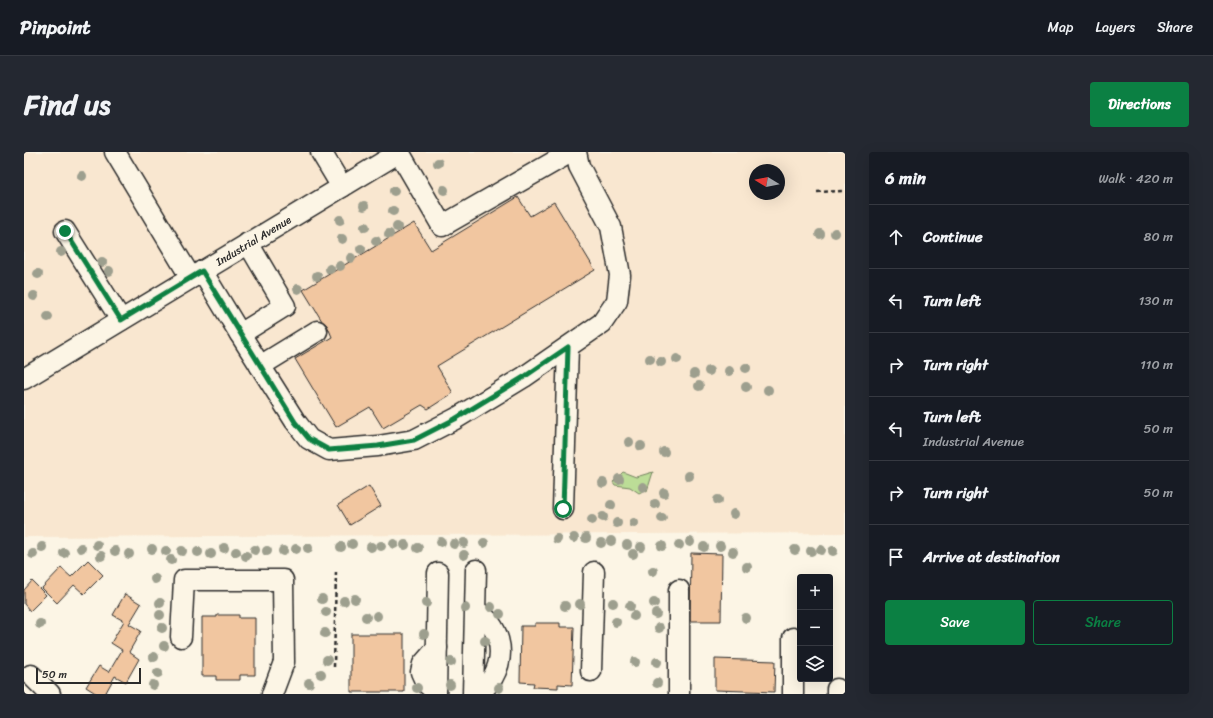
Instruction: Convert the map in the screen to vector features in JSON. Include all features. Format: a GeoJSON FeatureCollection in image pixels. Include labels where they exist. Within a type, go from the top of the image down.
{"type":"FeatureCollection","features":[{"type":"Feature","properties":{"kind":"street"},"geometry":{"type":"LineString","coordinates":[[115,152],[197,274],[240,334],[295,422],[309,439],[329,450],[378,446],[414,440],[455,419],[524,377],[602,323],[618,301],[620,275],[611,227],[579,166],[576,152]]}},
{"type":"Feature","properties":{"kind":"street"},"geometry":{"type":"LineString","coordinates":[[321,152],[342,187]]}},
{"type":"Feature","properties":{"kind":"street"},"geometry":{"type":"LineString","coordinates":[[399,152],[442,226],[571,152]]}},
{"type":"Feature","properties":{"kind":"street","name":"Industrial Avenue"},"geometry":{"type":"LineString","coordinates":[[24,378],[399,152]]}},
{"type":"Feature","properties":{"kind":"street"},"geometry":{"type":"LineString","coordinates":[[65,231],[121,320]]}},
{"type":"Feature","properties":{"kind":"street"},"geometry":{"type":"LineString","coordinates":[[240,334],[286,306],[248,243]]}},
{"type":"Feature","properties":{"kind":"street"},"geometry":{"type":"LineString","coordinates":[[260,366],[317,331]]}},
{"type":"Feature","properties":{"kind":"street"},"geometry":{"type":"LineString","coordinates":[[563,509],[568,347]]}},
{"type":"Feature","properties":{"kind":"street"},"geometry":{"type":"LineString","coordinates":[[473,694],[476,570]]}},
{"type":"Feature","properties":{"kind":"street"},"geometry":{"type":"LineString","coordinates":[[591,671],[594,572]]}},
{"type":"Feature","properties":{"kind":"street"},"geometry":{"type":"LineString","coordinates":[[436,693],[438,573]]}},
{"type":"Feature","properties":{"kind":"street"},"geometry":{"type":"LineString","coordinates":[[181,638],[184,580],[283,580],[284,662],[272,694]]}},
{"type":"Feature","properties":{"kind":"street"},"geometry":{"type":"LineString","coordinates":[[679,590],[679,694]]}},
{"type":"Feature","properties":{"kind":"street"},"geometry":{"type":"LineString","coordinates":[[475,610],[486,618],[495,631],[500,641],[501,653],[493,677],[480,694]]}},
{"type":"Feature","properties":{"kind":"street"},"geometry":{"type":"LineString","coordinates":[[793,638],[793,694]]}},
{"type":"Feature","properties":{"kind":"street"},"geometry":{"type":"LineString","coordinates":[[31,675],[50,694]]}},
{"type":"Feature","properties":{"kind":"path"},"geometry":{"type":"LineString","coordinates":[[818,192],[845,191]]}},
{"type":"Feature","properties":{"kind":"path"},"geometry":{"type":"LineString","coordinates":[[334,667],[336,570]]}},
{"type":"Feature","properties":{"kind":"shaded area"},"geometry":{"type":"Polygon","coordinates":[[[24,152],[845,152],[845,533],[24,537],[24,152]]]}},
{"type":"Feature","properties":{"kind":"green space"},"geometry":{"type":"Polygon","coordinates":[[[623,472],[636,477],[653,472],[647,491],[645,490],[639,493],[630,487],[615,485],[613,482],[623,472]]]}},
{"type":"Feature","properties":{"kind":"building"},"geometry":{"type":"Polygon","coordinates":[[[518,197],[530,216],[554,202],[595,270],[437,366],[453,393],[428,409],[422,405],[383,428],[370,407],[336,427],[295,359],[332,337],[327,325],[322,321],[303,290],[414,223],[431,250],[518,197]]]}},
{"type":"Feature","properties":{"kind":"building"},"geometry":{"type":"Polygon","coordinates":[[[369,486],[381,506],[350,525],[338,505],[369,486]]]}},
{"type":"Feature","properties":{"kind":"building"},"geometry":{"type":"Polygon","coordinates":[[[691,553],[722,554],[721,621],[690,621],[691,553]]]}},
{"type":"Feature","properties":{"kind":"building"},"geometry":{"type":"Polygon","coordinates":[[[88,560],[103,575],[84,594],[74,585],[57,603],[42,588],[61,568],[71,577],[88,560]]]}},
{"type":"Feature","properties":{"kind":"building"},"geometry":{"type":"Polygon","coordinates":[[[32,581],[46,595],[30,611],[24,604],[24,590],[32,581]]]}},
{"type":"Feature","properties":{"kind":"building"},"geometry":{"type":"Polygon","coordinates":[[[125,594],[141,604],[129,624],[141,631],[129,652],[139,659],[126,682],[115,676],[105,694],[97,694],[86,687],[99,666],[109,672],[122,650],[111,643],[124,621],[113,615],[125,594]]]}},
{"type":"Feature","properties":{"kind":"building"},"geometry":{"type":"Polygon","coordinates":[[[217,615],[239,615],[239,618],[255,618],[255,675],[240,675],[240,680],[216,680],[216,676],[202,676],[202,617],[217,617],[217,615]]]}},
{"type":"Feature","properties":{"kind":"building"},"geometry":{"type":"Polygon","coordinates":[[[535,623],[560,623],[560,627],[574,627],[572,685],[558,684],[558,688],[533,687],[534,683],[520,682],[521,626],[535,626],[535,623]]]}},
{"type":"Feature","properties":{"kind":"building"},"geometry":{"type":"Polygon","coordinates":[[[351,634],[404,634],[404,692],[351,692],[351,634]]]}},
{"type":"Feature","properties":{"kind":"building"},"geometry":{"type":"Polygon","coordinates":[[[715,659],[775,661],[774,692],[715,690],[715,659]]]}},
{"type":"Feature","properties":{"kind":"route"},"geometry":{"type":"LineString","coordinates":[[65,231],[121,320],[202,271],[295,422],[309,439],[329,450],[378,446],[414,440],[455,419],[524,377],[568,347],[563,509]]}}]}
